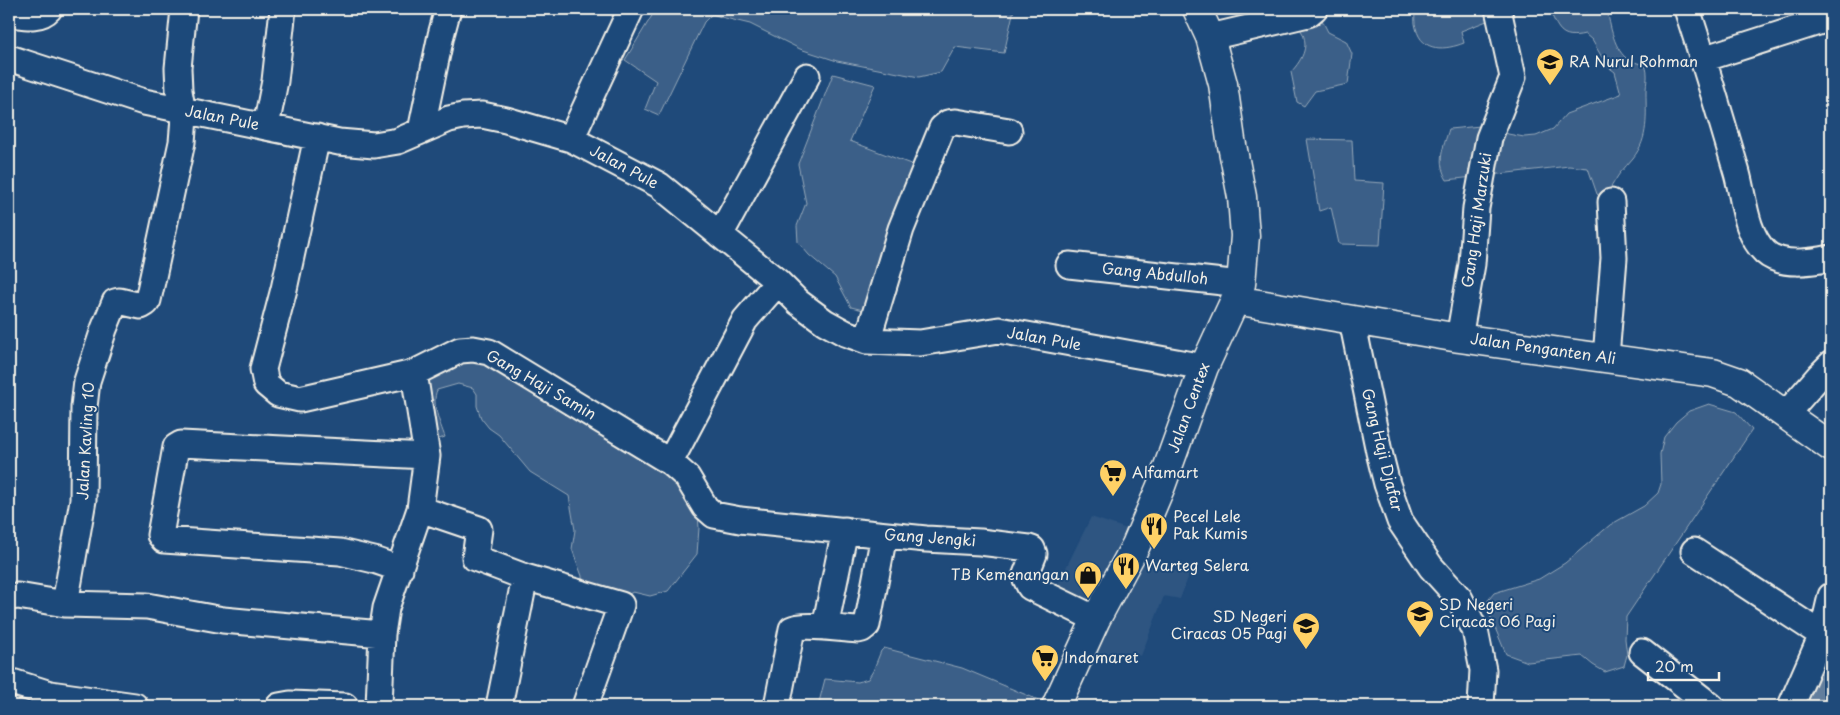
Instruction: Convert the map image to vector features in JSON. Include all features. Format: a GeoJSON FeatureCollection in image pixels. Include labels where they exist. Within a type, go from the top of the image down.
{"type":"FeatureCollection","features":[{"type":"Feature","properties":{"kind":"street"},"geometry":{"type":"LineString","coordinates":[[9,14],[33,17],[45,14],[49,9]]}},
{"type":"Feature","properties":{"kind":"street"},"geometry":{"type":"LineString","coordinates":[[176,110],[184,9]]}},
{"type":"Feature","properties":{"kind":"street"},"geometry":{"type":"LineString","coordinates":[[266,126],[275,81],[283,9]]}},
{"type":"Feature","properties":{"kind":"street"},"geometry":{"type":"LineString","coordinates":[[421,131],[448,9]]}},
{"type":"Feature","properties":{"kind":"street"},"geometry":{"type":"LineString","coordinates":[[571,140],[631,9]]}},
{"type":"Feature","properties":{"kind":"street"},"geometry":{"type":"LineString","coordinates":[[1197,9],[1210,37],[1223,84],[1242,198],[1245,236],[1238,292]]}},
{"type":"Feature","properties":{"kind":"street"},"geometry":{"type":"LineString","coordinates":[[1210,37],[1308,14],[1314,9]]}},
{"type":"Feature","properties":{"kind":"street","name":"Gang Haji Marzuki"},"geometry":{"type":"LineString","coordinates":[[1459,338],[1472,264],[1476,208],[1489,138],[1513,77],[1498,9]]}},
{"type":"Feature","properties":{"kind":"street"},"geometry":{"type":"LineString","coordinates":[[1687,9],[1739,178],[1750,226],[1758,244],[1766,253],[1783,260],[1802,262],[1831,258]]}},
{"type":"Feature","properties":{"kind":"street"},"geometry":{"type":"LineString","coordinates":[[1703,59],[1831,18]]}},
{"type":"Feature","properties":{"kind":"street","name":"Jalan Pule"},"geometry":{"type":"LineString","coordinates":[[9,58],[144,102],[339,142],[374,145],[398,141],[463,116],[482,115],[506,120],[571,140],[659,185],[778,282],[798,302],[825,322],[845,333],[867,341],[920,343],[999,330],[1204,367]]}},
{"type":"Feature","properties":{"kind":"street"},"geometry":{"type":"LineString","coordinates":[[720,235],[807,76]]}},
{"type":"Feature","properties":{"kind":"street","name":"Jalan Kavling 10"},"geometry":{"type":"LineString","coordinates":[[65,604],[83,500],[86,381],[115,302],[119,301],[141,306],[146,304],[148,300],[182,142],[184,118],[176,110]]}},
{"type":"Feature","properties":{"kind":"street"},"geometry":{"type":"LineString","coordinates":[[867,341],[901,229],[942,128],[948,123],[956,122],[1009,132]]}},
{"type":"Feature","properties":{"kind":"street","name":"Gang Haji Samin"},"geometry":{"type":"LineString","coordinates":[[317,137],[284,289],[262,368],[266,384],[278,394],[300,399],[414,373],[460,350],[473,349],[489,352],[670,462],[687,478],[705,508],[714,515]]}},
{"type":"Feature","properties":{"kind":"street"},"geometry":{"type":"LineString","coordinates":[[1606,357],[1614,276],[1611,202]]}},
{"type":"Feature","properties":{"kind":"street","name":"Gang Abdulloh"},"geometry":{"type":"LineString","coordinates":[[1069,264],[1238,292]]}},
{"type":"Feature","properties":{"kind":"street"},"geometry":{"type":"LineString","coordinates":[[670,462],[746,320],[778,282]]}},
{"type":"Feature","properties":{"kind":"street","name":"Jalan Penganten Ali"},"geometry":{"type":"LineString","coordinates":[[1238,292],[1352,320],[1459,338],[1714,373],[1739,382],[1831,446]]}},
{"type":"Feature","properties":{"kind":"street","name":"Jalan Centex"},"geometry":{"type":"LineString","coordinates":[[1056,706],[1096,620],[1136,545],[1204,367],[1238,292]]}},
{"type":"Feature","properties":{"kind":"street","name":"Gang Haji Djafar"},"geometry":{"type":"LineString","coordinates":[[1352,320],[1387,484],[1400,520],[1431,567],[1460,599],[1475,630],[1483,670],[1481,706]]}},
{"type":"Feature","properties":{"kind":"street"},"geometry":{"type":"LineString","coordinates":[[1786,414],[1831,364]]}},
{"type":"Feature","properties":{"kind":"street"},"geometry":{"type":"LineString","coordinates":[[379,706],[382,634],[386,608],[420,509],[427,456],[414,373]]}},
{"type":"Feature","properties":{"kind":"street"},"geometry":{"type":"LineString","coordinates":[[400,569],[374,560],[340,552],[164,540],[160,535],[176,448],[181,444],[427,456]]}},
{"type":"Feature","properties":{"kind":"street"},"geometry":{"type":"LineString","coordinates":[[420,509],[479,529],[475,558],[525,577],[621,604],[585,706]]}},
{"type":"Feature","properties":{"kind":"street","name":"Gang Jengki"},"geometry":{"type":"LineString","coordinates":[[714,515],[740,520],[884,535],[980,542],[1032,550],[1034,554],[1025,577],[1030,587],[1096,620]]}},
{"type":"Feature","properties":{"kind":"street"},"geometry":{"type":"LineString","coordinates":[[825,627],[845,530]]}},
{"type":"Feature","properties":{"kind":"street"},"geometry":{"type":"LineString","coordinates":[[777,706],[792,629],[798,627],[825,627],[858,630],[867,625],[884,535]]}},
{"type":"Feature","properties":{"kind":"street"},"geometry":{"type":"LineString","coordinates":[[1694,551],[1822,635]]}},
{"type":"Feature","properties":{"kind":"street"},"geometry":{"type":"LineString","coordinates":[[498,706],[525,577]]}},
{"type":"Feature","properties":{"kind":"street"},"geometry":{"type":"LineString","coordinates":[[9,598],[18,596],[65,604],[147,606],[223,620],[382,634]]}},
{"type":"Feature","properties":{"kind":"street"},"geometry":{"type":"LineString","coordinates":[[1791,706],[1822,635],[1831,596]]}},
{"type":"Feature","properties":{"kind":"street"},"geometry":{"type":"LineString","coordinates":[[1642,652],[1711,706]]}},
{"type":"Feature","properties":{"kind":"street"},"geometry":{"type":"LineString","coordinates":[[9,681],[50,694],[135,706]]}},
{"type":"Feature","properties":{"kind":"street"},"geometry":{"type":"LineString","coordinates":[[279,706],[284,704],[345,706]]}},
{"type":"Feature","properties":{"kind":"shaded area"},"geometry":{"type":"Polygon","coordinates":[[[656,9],[1014,9],[1004,53],[955,47],[941,72],[919,77],[837,61],[800,49],[750,24],[712,14],[704,22],[659,115],[645,109],[656,81],[625,60],[656,9]]]}},
{"type":"Feature","properties":{"kind":"shaded area"},"geometry":{"type":"Polygon","coordinates":[[[1415,9],[1492,9],[1492,19],[1461,31],[1464,43],[1450,47],[1435,48],[1429,46],[1419,36],[1415,24],[1415,9]]]}},
{"type":"Feature","properties":{"kind":"shaded area"},"geometry":{"type":"Polygon","coordinates":[[[1549,9],[1607,9],[1616,44],[1624,56],[1629,60],[1645,65],[1647,75],[1646,118],[1642,143],[1638,150],[1602,198],[1597,194],[1588,168],[1569,166],[1447,180],[1441,161],[1449,129],[1491,125],[1508,134],[1524,137],[1536,136],[1553,129],[1566,114],[1621,94],[1615,72],[1607,66],[1592,40],[1585,34],[1565,34],[1558,27],[1549,9]]]}},
{"type":"Feature","properties":{"kind":"shaded area"},"geometry":{"type":"Polygon","coordinates":[[[1321,18],[1328,32],[1346,41],[1352,54],[1348,84],[1315,91],[1304,106],[1297,102],[1291,72],[1299,62],[1304,51],[1303,33],[1299,27],[1321,18]]]}},
{"type":"Feature","properties":{"kind":"shaded area"},"geometry":{"type":"Polygon","coordinates":[[[833,74],[875,85],[850,141],[916,166],[872,312],[851,307],[835,277],[809,255],[798,242],[797,226],[806,203],[798,164],[833,74]]]}},
{"type":"Feature","properties":{"kind":"shaded area"},"geometry":{"type":"Polygon","coordinates":[[[1307,139],[1352,140],[1354,181],[1384,183],[1380,245],[1339,244],[1331,207],[1319,211],[1307,139]]]}},
{"type":"Feature","properties":{"kind":"shaded area"},"geometry":{"type":"Polygon","coordinates":[[[473,354],[672,469],[698,514],[699,528],[697,554],[668,591],[650,596],[633,592],[619,599],[582,590],[582,576],[572,549],[575,530],[569,496],[530,472],[499,435],[489,428],[481,418],[477,406],[477,394],[473,388],[458,384],[437,390],[435,395],[436,407],[445,437],[436,440],[423,379],[473,354]]]}},
{"type":"Feature","properties":{"kind":"shaded area"},"geometry":{"type":"Polygon","coordinates":[[[1709,404],[1736,412],[1752,430],[1626,617],[1625,639],[1627,655],[1624,666],[1605,672],[1582,656],[1528,662],[1506,654],[1485,604],[1494,593],[1539,579],[1565,563],[1610,525],[1644,506],[1658,493],[1661,484],[1660,454],[1664,437],[1676,422],[1689,411],[1709,404]]]}},
{"type":"Feature","properties":{"kind":"shaded area"},"geometry":{"type":"Polygon","coordinates":[[[1091,517],[1130,530],[1088,611],[1053,594],[1091,517]]]}},
{"type":"Feature","properties":{"kind":"shaded area"},"geometry":{"type":"Polygon","coordinates":[[[1139,558],[1189,575],[1180,599],[1164,596],[1141,656],[1119,651],[1114,661],[1095,653],[1139,558]]]}},
{"type":"Feature","properties":{"kind":"shaded area"},"geometry":{"type":"Polygon","coordinates":[[[884,648],[962,668],[1048,704],[1046,706],[818,706],[825,679],[858,682],[868,679],[884,648]]]}},
{"type":"Feature","properties":{"kind":"waterway"},"geometry":{"type":"LineString","coordinates":[[1810,706],[1831,642]]}},
{"type":"Feature","properties":{"kind":"place","name":"RA Nurul Rohman"},"geometry":{"type":"Point","coordinates":[1550,86]}},
{"type":"Feature","properties":{"kind":"place","name":"Alfamart"},"geometry":{"type":"Point","coordinates":[1113,497]}},
{"type":"Feature","properties":{"kind":"place","name":"Pecel Lele Pak Kumis"},"geometry":{"type":"Point","coordinates":[1154,550]}},
{"type":"Feature","properties":{"kind":"place","name":"Warteg Selera"},"geometry":{"type":"Point","coordinates":[1126,590]}},
{"type":"Feature","properties":{"kind":"place","name":"TB Kemenangan"},"geometry":{"type":"Point","coordinates":[1088,599]}},
{"type":"Feature","properties":{"kind":"place","name":"SD Negeri Ciracas 06 Pagi"},"geometry":{"type":"Point","coordinates":[1420,638]}},
{"type":"Feature","properties":{"kind":"place","name":"SD Negeri Ciracas 05 Pagi"},"geometry":{"type":"Point","coordinates":[1306,650]}},
{"type":"Feature","properties":{"kind":"place","name":"Indomaret"},"geometry":{"type":"Point","coordinates":[1045,682]}}]}
